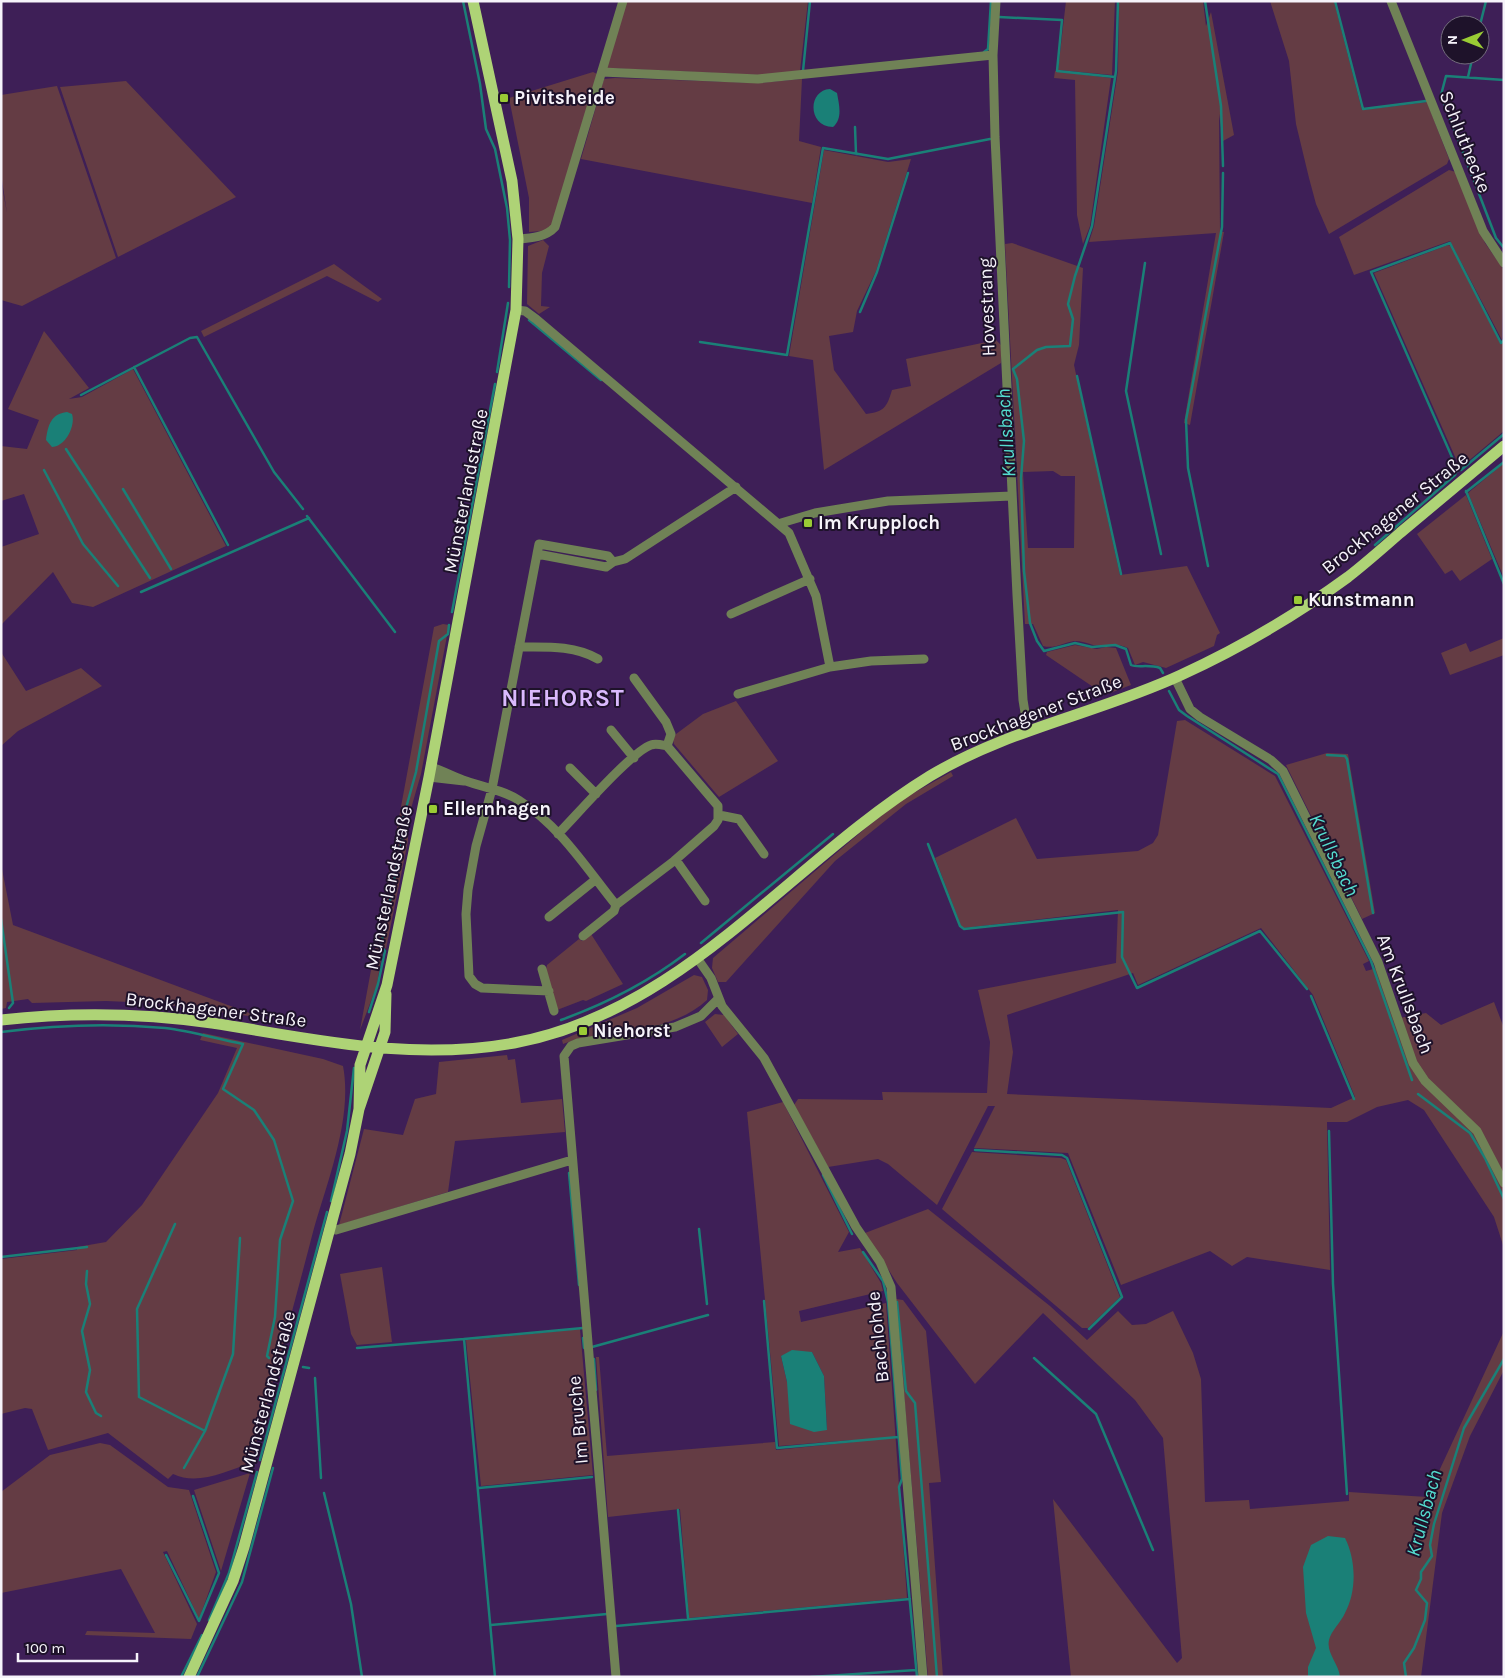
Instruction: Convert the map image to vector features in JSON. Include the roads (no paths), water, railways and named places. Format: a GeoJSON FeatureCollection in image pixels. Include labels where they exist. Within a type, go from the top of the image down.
{"type":"FeatureCollection","features":[{"type":"Feature","properties":{"kind":"main road","name":"Münsterlandstraße"},"geometry":{"type":"LineString","coordinates":[[359,1109],[360,1065],[386,985],[430,772],[516,310],[518,239],[512,181],[472,1]]}},
{"type":"Feature","properties":{"kind":"main road","name":"Brockhagener Straße"},"geometry":{"type":"LineString","coordinates":[[1,1020],[55,1015],[152,1016],[209,1023],[365,1048],[427,1052],[472,1050],[519,1042],[558,1032],[598,1017],[631,1000],[697,958],[861,824],[896,798],[960,760],[1028,731],[1121,700],[1175,678],[1258,636],[1350,575],[1504,446]]}},
{"type":"Feature","properties":{"kind":"main road","name":"Münsterlandstraße"},"geometry":{"type":"LineString","coordinates":[[189,1677],[233,1581],[244,1547],[359,1109],[385,1032],[386,985]]}},
{"type":"Feature","properties":{"kind":"street"},"geometry":{"type":"LineString","coordinates":[[518,239],[543,235],[555,227],[623,1]]}},
{"type":"Feature","properties":{"kind":"street","name":"Hovestrang"},"geometry":{"type":"LineString","coordinates":[[996,1],[993,56],[1012,496],[1023,700],[1028,731]]}},
{"type":"Feature","properties":{"kind":"street","name":"Schluthecke"},"geometry":{"type":"LineString","coordinates":[[1391,1],[1483,231],[1504,263]]}},
{"type":"Feature","properties":{"kind":"street"},"geometry":{"type":"LineString","coordinates":[[602,72],[758,79],[993,56]]}},
{"type":"Feature","properties":{"kind":"street"},"geometry":{"type":"LineString","coordinates":[[516,310],[525,311],[536,319],[790,533],[810,579],[830,667]]}},
{"type":"Feature","properties":{"kind":"street"},"geometry":{"type":"LineString","coordinates":[[549,991],[482,988],[475,984],[469,976],[466,914],[468,890],[476,846],[492,789],[539,544],[608,556],[613,562],[625,559],[736,487]]}},
{"type":"Feature","properties":{"kind":"street"},"geometry":{"type":"LineString","coordinates":[[781,524],[814,513],[888,501],[1012,496]]}},
{"type":"Feature","properties":{"kind":"street"},"geometry":{"type":"LineString","coordinates":[[730,614],[810,579]]}},
{"type":"Feature","properties":{"kind":"street"},"geometry":{"type":"LineString","coordinates":[[519,647],[573,649],[587,652],[598,659]]}},
{"type":"Feature","properties":{"kind":"street"},"geometry":{"type":"LineString","coordinates":[[738,694],[830,667],[871,661],[924,659]]}},
{"type":"Feature","properties":{"kind":"street"},"geometry":{"type":"LineString","coordinates":[[634,678],[666,722],[671,734],[667,746]]}},
{"type":"Feature","properties":{"kind":"street","name":"Am Krullsbach"},"geometry":{"type":"LineString","coordinates":[[1175,678],[1190,709],[1271,760],[1282,771],[1378,962],[1413,1063],[1425,1081],[1477,1131],[1504,1183]]}},
{"type":"Feature","properties":{"kind":"street"},"geometry":{"type":"LineString","coordinates":[[611,730],[634,758]]}},
{"type":"Feature","properties":{"kind":"street"},"geometry":{"type":"LineString","coordinates":[[558,834],[634,758],[652,745],[667,746],[718,806],[719,815],[714,826],[676,860],[616,905],[614,911],[583,936]]}},
{"type":"Feature","properties":{"kind":"street"},"geometry":{"type":"LineString","coordinates":[[570,768],[596,794]]}},
{"type":"Feature","properties":{"kind":"street"},"geometry":{"type":"LineString","coordinates":[[430,772],[451,773],[465,781],[520,800],[558,834],[616,905]]}},
{"type":"Feature","properties":{"kind":"street"},"geometry":{"type":"LineString","coordinates":[[719,815],[739,819],[764,854]]}},
{"type":"Feature","properties":{"kind":"street"},"geometry":{"type":"LineString","coordinates":[[676,860],[705,901]]}},
{"type":"Feature","properties":{"kind":"street"},"geometry":{"type":"LineString","coordinates":[[549,917],[595,880]]}},
{"type":"Feature","properties":{"kind":"street","name":"Bachlohde"},"geometry":{"type":"LineString","coordinates":[[697,958],[711,978],[718,1000],[764,1058],[856,1227],[880,1262],[891,1287],[923,1677]]}},
{"type":"Feature","properties":{"kind":"street"},"geometry":{"type":"LineString","coordinates":[[542,969],[554,1011]]}},
{"type":"Feature","properties":{"kind":"street","name":"Im Bruche"},"geometry":{"type":"LineString","coordinates":[[616,1677],[564,1063],[566,1050],[578,1042],[675,1027],[701,1016],[718,1000]]}},
{"type":"Feature","properties":{"kind":"street"},"geometry":{"type":"LineString","coordinates":[[329,1229],[336,1230],[572,1160]]}},
{"type":"Feature","properties":{"kind":"waterway"},"geometry":{"type":"LineString","coordinates":[[463,1],[480,84],[486,129],[495,149],[507,208],[510,240],[509,287]]}},
{"type":"Feature","properties":{"kind":"waterway"},"geometry":{"type":"LineString","coordinates":[[803,71],[810,1]]}},
{"type":"Feature","properties":{"kind":"waterway"},"geometry":{"type":"LineString","coordinates":[[984,52],[988,49],[991,1]]}},
{"type":"Feature","properties":{"kind":"waterway","name":"Krullsbach"},"geometry":{"type":"LineString","coordinates":[[1118,1],[1116,71],[1092,226],[1075,276],[1068,304],[1073,319],[1070,346],[1046,347],[1037,350],[1013,369],[1017,379],[1024,441],[1021,478],[1024,571],[1030,623],[1037,641],[1044,651],[1075,643],[1092,647],[1115,645],[1126,649],[1131,665],[1156,667],[1160,668],[1163,673]]}},
{"type":"Feature","properties":{"kind":"waterway"},"geometry":{"type":"LineString","coordinates":[[1205,1],[1221,106],[1223,166]]}},
{"type":"Feature","properties":{"kind":"waterway"},"geometry":{"type":"LineString","coordinates":[[1335,1],[1363,109],[1426,101]]}},
{"type":"Feature","properties":{"kind":"waterway"},"geometry":{"type":"LineString","coordinates":[[1482,15],[1486,1]]}},
{"type":"Feature","properties":{"kind":"waterway"},"geometry":{"type":"LineString","coordinates":[[999,17],[1062,20],[1057,71],[1115,77]]}},
{"type":"Feature","properties":{"kind":"waterway"},"geometry":{"type":"LineString","coordinates":[[1468,77],[1471,65]]}},
{"type":"Feature","properties":{"kind":"waterway"},"geometry":{"type":"LineString","coordinates":[[1504,80],[1446,76],[1441,95],[1496,238],[1504,248]]}},
{"type":"Feature","properties":{"kind":"waterway"},"geometry":{"type":"LineString","coordinates":[[855,127],[856,154]]}},
{"type":"Feature","properties":{"kind":"waterway"},"geometry":{"type":"LineString","coordinates":[[700,342],[787,355],[823,148],[888,159],[990,139]]}},
{"type":"Feature","properties":{"kind":"waterway"},"geometry":{"type":"LineString","coordinates":[[860,312],[877,272],[908,173]]}},
{"type":"Feature","properties":{"kind":"waterway"},"geometry":{"type":"LineString","coordinates":[[1208,566],[1188,468],[1186,420],[1222,227],[1223,173]]}},
{"type":"Feature","properties":{"kind":"waterway"},"geometry":{"type":"LineString","coordinates":[[1458,471],[1371,272],[1450,243],[1501,343],[1504,340]]}},
{"type":"Feature","properties":{"kind":"waterway"},"geometry":{"type":"LineString","coordinates":[[1145,263],[1126,391],[1161,554]]}},
{"type":"Feature","properties":{"kind":"waterway"},"geometry":{"type":"LineString","coordinates":[[497,372],[508,303]]}},
{"type":"Feature","properties":{"kind":"waterway"},"geometry":{"type":"LineString","coordinates":[[529,320],[601,380]]}},
{"type":"Feature","properties":{"kind":"waterway"},"geometry":{"type":"LineString","coordinates":[[81,395],[190,338],[197,337],[274,472],[303,509]]}},
{"type":"Feature","properties":{"kind":"waterway"},"geometry":{"type":"LineString","coordinates":[[134,367],[228,545]]}},
{"type":"Feature","properties":{"kind":"waterway"},"geometry":{"type":"LineString","coordinates":[[1077,376],[1121,574]]}},
{"type":"Feature","properties":{"kind":"waterway"},"geometry":{"type":"LineString","coordinates":[[452,612],[495,384]]}},
{"type":"Feature","properties":{"kind":"waterway"},"geometry":{"type":"LineString","coordinates":[[1375,545],[1455,475],[1457,469],[1461,470],[1504,434]]}},
{"type":"Feature","properties":{"kind":"waterway"},"geometry":{"type":"LineString","coordinates":[[66,449],[150,578]]}},
{"type":"Feature","properties":{"kind":"waterway"},"geometry":{"type":"LineString","coordinates":[[1466,492],[1504,462]]}},
{"type":"Feature","properties":{"kind":"waterway"},"geometry":{"type":"LineString","coordinates":[[44,470],[83,544],[118,586]]}},
{"type":"Feature","properties":{"kind":"waterway"},"geometry":{"type":"LineString","coordinates":[[123,489],[171,569]]}},
{"type":"Feature","properties":{"kind":"waterway"},"geometry":{"type":"LineString","coordinates":[[1466,491],[1504,584]]}},
{"type":"Feature","properties":{"kind":"waterway"},"geometry":{"type":"LineString","coordinates":[[307,516],[395,632]]}},
{"type":"Feature","properties":{"kind":"waterway"},"geometry":{"type":"LineString","coordinates":[[141,592],[309,518]]}},
{"type":"Feature","properties":{"kind":"waterway"},"geometry":{"type":"LineString","coordinates":[[369,1012],[378,984],[385,951],[381,946],[402,840],[403,819],[416,772],[439,641],[448,634],[449,625]]}},
{"type":"Feature","properties":{"kind":"waterway","name":"Krullsbach"},"geometry":{"type":"LineString","coordinates":[[1169,691],[1179,710],[1278,774],[1371,961],[1412,1080]]}},
{"type":"Feature","properties":{"kind":"waterway"},"geometry":{"type":"LineString","coordinates":[[1327,755],[1345,756],[1347,759],[1373,913]]}},
{"type":"Feature","properties":{"kind":"waterway"},"geometry":{"type":"LineString","coordinates":[[701,943],[833,834]]}},
{"type":"Feature","properties":{"kind":"waterway"},"geometry":{"type":"LineString","coordinates":[[928,844],[960,926],[964,929],[1123,912],[1122,957],[1137,988],[1260,931],[1307,989]]}},
{"type":"Feature","properties":{"kind":"waterway"},"geometry":{"type":"LineString","coordinates":[[1,919],[13,1003],[9,1008]]}},
{"type":"Feature","properties":{"kind":"waterway"},"geometry":{"type":"LineString","coordinates":[[561,1020],[625,992],[671,965],[685,954]]}},
{"type":"Feature","properties":{"kind":"waterway"},"geometry":{"type":"LineString","coordinates":[[1311,996],[1354,1099]]}},
{"type":"Feature","properties":{"kind":"waterway"},"geometry":{"type":"LineString","coordinates":[[1,1032],[83,1025],[145,1026],[184,1031],[243,1044],[223,1089],[254,1110],[274,1140],[293,1201],[280,1240],[275,1317],[267,1356],[269,1358]]}},
{"type":"Feature","properties":{"kind":"waterway"},"geometry":{"type":"LineString","coordinates":[[331,1201],[347,1131],[354,1068]]}},
{"type":"Feature","properties":{"kind":"waterway","name":"Krullsbach"},"geometry":{"type":"LineString","coordinates":[[1418,1094],[1470,1133],[1485,1158],[1504,1199]]}},
{"type":"Feature","properties":{"kind":"waterway"},"geometry":{"type":"LineString","coordinates":[[1329,1131],[1333,1284],[1347,1494]]}},
{"type":"Feature","properties":{"kind":"waterway"},"geometry":{"type":"LineString","coordinates":[[975,1150],[1062,1155],[1067,1158],[1122,1297],[1089,1329]]}},
{"type":"Feature","properties":{"kind":"waterway"},"geometry":{"type":"LineString","coordinates":[[569,1173],[579,1285]]}},
{"type":"Feature","properties":{"kind":"waterway"},"geometry":{"type":"LineString","coordinates":[[823,1175],[852,1234]]}},
{"type":"Feature","properties":{"kind":"waterway"},"geometry":{"type":"LineString","coordinates":[[260,1460],[327,1212]]}},
{"type":"Feature","properties":{"kind":"waterway"},"geometry":{"type":"LineString","coordinates":[[175,1224],[137,1309],[139,1397],[205,1431]]}},
{"type":"Feature","properties":{"kind":"waterway"},"geometry":{"type":"LineString","coordinates":[[699,1229],[707,1304]]}},
{"type":"Feature","properties":{"kind":"waterway"},"geometry":{"type":"LineString","coordinates":[[184,1468],[205,1431],[233,1354],[240,1238]]}},
{"type":"Feature","properties":{"kind":"waterway"},"geometry":{"type":"LineString","coordinates":[[1,1257],[87,1247]]}},
{"type":"Feature","properties":{"kind":"waterway"},"geometry":{"type":"LineString","coordinates":[[863,1252],[883,1281],[888,1302],[902,1479],[899,1487],[917,1677]]}},
{"type":"Feature","properties":{"kind":"waterway"},"geometry":{"type":"LineString","coordinates":[[87,1271],[86,1284],[90,1304],[82,1331],[90,1370],[86,1392],[96,1413],[101,1416]]}},
{"type":"Feature","properties":{"kind":"waterway"},"geometry":{"type":"LineString","coordinates":[[764,1301],[777,1448],[898,1437]]}},
{"type":"Feature","properties":{"kind":"waterway"},"geometry":{"type":"LineString","coordinates":[[897,1302],[906,1391],[915,1403],[937,1677]]}},
{"type":"Feature","properties":{"kind":"waterway"},"geometry":{"type":"LineString","coordinates":[[592,1347],[708,1315]]}},
{"type":"Feature","properties":{"kind":"waterway"},"geometry":{"type":"LineString","coordinates":[[495,1677],[464,1339],[583,1328]]}},
{"type":"Feature","properties":{"kind":"waterway"},"geometry":{"type":"LineString","coordinates":[[583,1338],[584,1348]]}},
{"type":"Feature","properties":{"kind":"waterway"},"geometry":{"type":"LineString","coordinates":[[357,1348],[464,1339]]}},
{"type":"Feature","properties":{"kind":"waterway"},"geometry":{"type":"LineString","coordinates":[[1034,1358],[1096,1414],[1153,1550]]}},
{"type":"Feature","properties":{"kind":"waterway"},"geometry":{"type":"LineString","coordinates":[[594,1359],[596,1390]]}},
{"type":"Feature","properties":{"kind":"waterway","name":"Krullsbach"},"geometry":{"type":"LineString","coordinates":[[1406,1677],[1404,1663],[1414,1648],[1425,1620],[1427,1603],[1416,1590],[1421,1579],[1421,1572],[1432,1556],[1430,1545],[1434,1524],[1464,1428],[1504,1359]]}},
{"type":"Feature","properties":{"kind":"waterway"},"geometry":{"type":"LineString","coordinates":[[303,1367],[309,1368]]}},
{"type":"Feature","properties":{"kind":"waterway"},"geometry":{"type":"LineString","coordinates":[[315,1378],[321,1478]]}},
{"type":"Feature","properties":{"kind":"waterway"},"geometry":{"type":"LineString","coordinates":[[197,1677],[242,1582],[273,1468]]}},
{"type":"Feature","properties":{"kind":"waterway"},"geometry":{"type":"LineString","coordinates":[[209,1620],[229,1573],[257,1472]]}},
{"type":"Feature","properties":{"kind":"waterway"},"geometry":{"type":"LineString","coordinates":[[479,1488],[592,1477]]}},
{"type":"Feature","properties":{"kind":"waterway"},"geometry":{"type":"LineString","coordinates":[[324,1493],[351,1604],[362,1677]]}},
{"type":"Feature","properties":{"kind":"waterway"},"geometry":{"type":"LineString","coordinates":[[166,1555],[199,1621],[219,1573],[193,1496]]}},
{"type":"Feature","properties":{"kind":"waterway"},"geometry":{"type":"LineString","coordinates":[[678,1510],[688,1618]]}},
{"type":"Feature","properties":{"kind":"waterway"},"geometry":{"type":"LineString","coordinates":[[616,1626],[910,1599]]}},
{"type":"Feature","properties":{"kind":"waterway"},"geometry":{"type":"LineString","coordinates":[[491,1625],[607,1614]]}},
{"type":"Feature","properties":{"kind":"waterway"},"geometry":{"type":"LineString","coordinates":[[181,1677],[202,1635]]}},
{"type":"Feature","properties":{"kind":"waterway"},"geometry":{"type":"LineString","coordinates":[[811,1677],[916,1670]]}},
{"type":"Feature","properties":{"kind":"place","name":"Pivitsheide"},"geometry":{"type":"Point","coordinates":[504,98]}},
{"type":"Feature","properties":{"kind":"place","name":"Im Krupploch"},"geometry":{"type":"Point","coordinates":[808,523]}},
{"type":"Feature","properties":{"kind":"place","name":"Kunstmann"},"geometry":{"type":"Point","coordinates":[1298,600]}},
{"type":"Feature","properties":{"kind":"place","name":"Ellernhagen"},"geometry":{"type":"Point","coordinates":[433,809]}},
{"type":"Feature","properties":{"kind":"place","name":"Niehorst"},"geometry":{"type":"Point","coordinates":[583,1031]}},
{"type":"Feature","properties":{"kind":"district","name":"NIEHORST"},"geometry":{"type":"Point","coordinates":[563,698]}}]}
